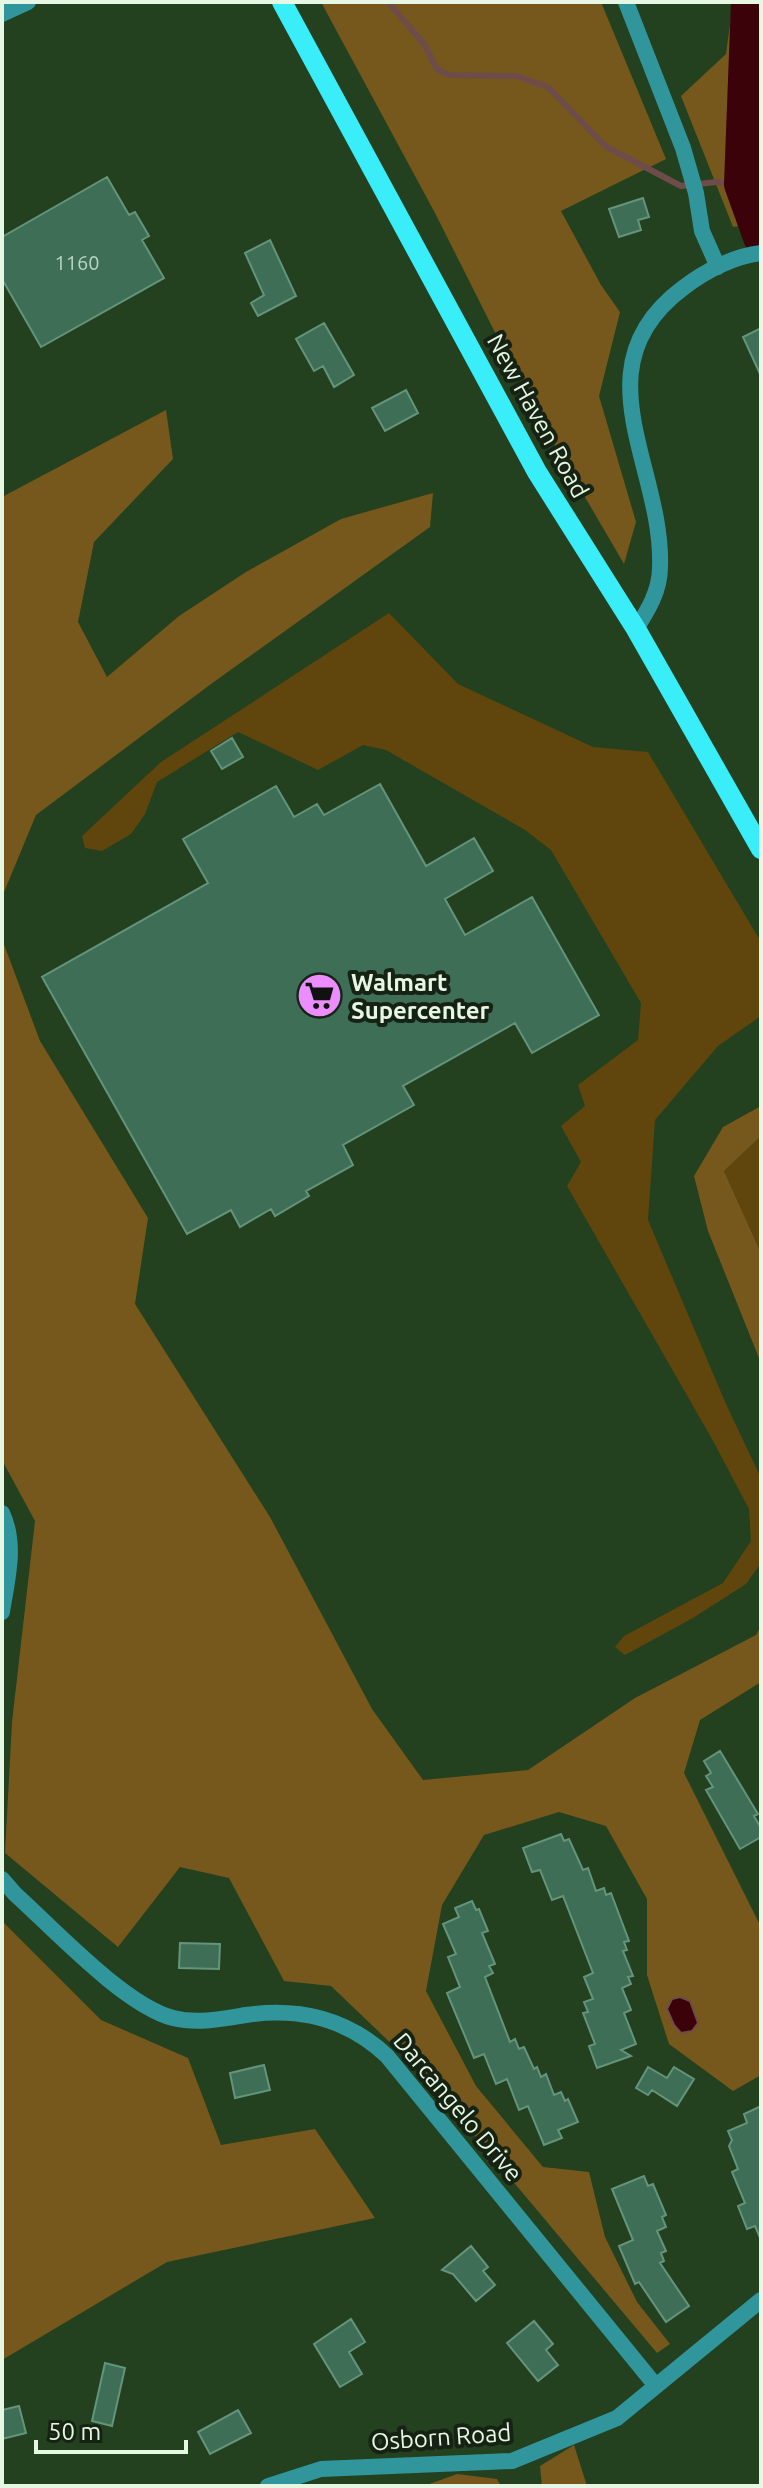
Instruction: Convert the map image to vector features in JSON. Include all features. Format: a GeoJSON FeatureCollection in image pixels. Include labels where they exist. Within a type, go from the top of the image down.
{"type":"FeatureCollection","features":[{"type":"Feature","properties":{"kind":"main road","name":"New Haven Road"},"geometry":{"type":"LineString","coordinates":[[282,2],[537,472],[636,629],[761,849]]}},
{"type":"Feature","properties":{"kind":"street"},"geometry":{"type":"LineString","coordinates":[[2,14],[28,2]]}},
{"type":"Feature","properties":{"kind":"street"},"geometry":{"type":"LineString","coordinates":[[626,2],[694,185],[702,231],[718,267]]}},
{"type":"Feature","properties":{"kind":"street"},"geometry":{"type":"LineString","coordinates":[[636,629],[652,603],[661,569],[654,500],[640,461],[631,418],[631,362],[643,332],[655,313],[693,280],[755,254]]}},
{"type":"Feature","properties":{"kind":"street"},"geometry":{"type":"LineString","coordinates":[[2,1513],[7,1523],[11,1553],[2,1612]]}},
{"type":"Feature","properties":{"kind":"street","name":"Darcangelo Drive"},"geometry":{"type":"LineString","coordinates":[[2,1879],[126,1993],[162,2014],[187,2021],[261,2013],[308,2014],[350,2028],[372,2042],[387,2056],[656,2386]]}},
{"type":"Feature","properties":{"kind":"street","name":"Osborn Road"},"geometry":{"type":"LineString","coordinates":[[268,2486],[321,2469],[512,2461],[617,2418],[761,2300]]}},
{"type":"Feature","properties":{"kind":"shaded area"},"geometry":{"type":"Polygon","coordinates":[[[321,2],[601,2],[666,159],[561,211],[601,285],[620,312],[599,396],[636,522],[624,564],[532,406],[435,213],[321,2]]]}},
{"type":"Feature","properties":{"kind":"shaded area"},"geometry":{"type":"Polygon","coordinates":[[[733,2],[761,2],[761,223],[733,227],[681,96],[726,54],[733,2]]]}},
{"type":"Feature","properties":{"kind":"shaded area"},"geometry":{"type":"Polygon","coordinates":[[[166,410],[173,459],[94,542],[78,622],[107,677],[179,616],[246,572],[341,519],[433,493],[430,527],[211,684],[36,815],[2,897],[2,497],[166,410]]]}},
{"type":"Feature","properties":{"kind":"shaded area"},"geometry":{"type":"Polygon","coordinates":[[[389,613],[458,684],[593,747],[648,752],[761,942],[761,1016],[718,1046],[655,1120],[648,1220],[761,1478],[761,1563],[746,1584],[693,1618],[625,1655],[615,1647],[624,1636],[723,1583],[751,1541],[749,1509],[567,1186],[581,1162],[561,1126],[585,1106],[578,1085],[638,1040],[641,1003],[551,850],[525,830],[386,750],[363,745],[318,770],[238,732],[157,782],[145,814],[131,834],[102,851],[85,848],[82,836],[161,762],[389,613]]]}},
{"type":"Feature","properties":{"kind":"shaded area"},"geometry":{"type":"Polygon","coordinates":[[[2,939],[40,1041],[148,1218],[135,1304],[270,1517],[372,1709],[423,1780],[528,1770],[635,1698],[756,1635],[761,1626],[761,1682],[700,1720],[684,1773],[761,1927],[761,2075],[733,2091],[669,2044],[647,1975],[647,1899],[606,1826],[559,1812],[484,1835],[442,1905],[426,1991],[476,2086],[543,2167],[589,2172],[605,2237],[637,2302],[670,2344],[657,2353],[421,2072],[331,1986],[284,1981],[229,1878],[180,1867],[118,1947],[5,1853],[12,1722],[35,1521],[2,1460],[2,939]]]}},
{"type":"Feature","properties":{"kind":"shaded area"},"geometry":{"type":"Polygon","coordinates":[[[761,1106],[761,1136],[724,1171],[761,1253],[761,1363],[708,1231],[694,1176],[723,1127],[761,1106]]]}},
{"type":"Feature","properties":{"kind":"shaded area"},"geometry":{"type":"Polygon","coordinates":[[[761,1136],[761,1253],[724,1171],[761,1136]]]}},
{"type":"Feature","properties":{"kind":"shaded area"},"geometry":{"type":"Polygon","coordinates":[[[2,1921],[101,2020],[188,2058],[221,2145],[315,2129],[375,2218],[167,2262],[2,2360],[2,1921]]]}},
{"type":"Feature","properties":{"kind":"shaded area"},"geometry":{"type":"Polygon","coordinates":[[[680,1997],[690,2001],[698,2023],[692,2031],[681,2033],[667,2009],[672,1999],[680,1997]]]}},
{"type":"Feature","properties":{"kind":"shaded area"},"geometry":{"type":"Polygon","coordinates":[[[574,2445],[587,2486],[542,2486],[540,2466],[574,2445]]]}},
{"type":"Feature","properties":{"kind":"shaded area"},"geometry":{"type":"Polygon","coordinates":[[[457,2474],[497,2479],[501,2486],[424,2486],[457,2474]]]}},
{"type":"Feature","properties":{"kind":"building"},"geometry":{"type":"Polygon","coordinates":[[[107,177],[129,215],[135,212],[149,236],[142,240],[164,278],[41,347],[2,279],[2,237],[107,177]]]}},
{"type":"Feature","properties":{"kind":"building"},"geometry":{"type":"Polygon","coordinates":[[[643,198],[649,217],[638,220],[641,230],[619,237],[609,209],[643,198]]]}},
{"type":"Feature","properties":{"kind":"building"},"geometry":{"type":"Polygon","coordinates":[[[270,240],[296,296],[258,316],[251,303],[264,295],[245,253],[270,240]]]}},
{"type":"Feature","properties":{"kind":"building"},"geometry":{"type":"Polygon","coordinates":[[[324,323],[354,375],[334,387],[323,366],[314,371],[296,339],[324,323]]]}},
{"type":"Feature","properties":{"kind":"building"},"geometry":{"type":"Polygon","coordinates":[[[761,328],[761,376],[743,337],[761,328]]]}},
{"type":"Feature","properties":{"kind":"building"},"geometry":{"type":"Polygon","coordinates":[[[406,390],[418,413],[385,431],[372,408],[406,390]]]}},
{"type":"Feature","properties":{"kind":"building"},"geometry":{"type":"Polygon","coordinates":[[[232,738],[243,757],[222,769],[211,751],[232,738]]]}},
{"type":"Feature","properties":{"kind":"building","name":"Walmart Supercenter"},"geometry":{"type":"Polygon","coordinates":[[[380,784],[426,866],[474,838],[493,871],[445,899],[465,935],[532,897],[599,1015],[532,1053],[515,1023],[403,1086],[414,1105],[343,1145],[353,1165],[306,1191],[309,1196],[275,1216],[271,1209],[240,1227],[231,1210],[187,1234],[42,977],[208,883],[183,839],[276,786],[294,817],[317,804],[324,815],[380,784]]]}},
{"type":"Feature","properties":{"kind":"building"},"geometry":{"type":"Polygon","coordinates":[[[720,1751],[758,1814],[754,1816],[761,1828],[761,1837],[740,1849],[706,1790],[713,1787],[706,1776],[711,1773],[704,1761],[720,1751]]]}},
{"type":"Feature","properties":{"kind":"building"},"geometry":{"type":"Polygon","coordinates":[[[561,1834],[564,1841],[569,1839],[583,1870],[588,1868],[596,1891],[604,1888],[606,1895],[611,1893],[629,1941],[624,1942],[627,1950],[623,1951],[633,1976],[628,1977],[631,1984],[622,1988],[631,2010],[624,2013],[636,2044],[621,2050],[631,2056],[597,2068],[589,2046],[595,2044],[583,2013],[588,2012],[584,2002],[593,1999],[584,1977],[593,1973],[563,1896],[552,1900],[540,1870],[532,1872],[523,1848],[561,1834]]]}},
{"type":"Feature","properties":{"kind":"building"},"geometry":{"type":"Polygon","coordinates":[[[472,1901],[476,1910],[479,1909],[488,1931],[482,1933],[495,1964],[489,1966],[493,1973],[485,1977],[510,2042],[515,2039],[519,2049],[524,2047],[534,2069],[537,2067],[541,2077],[546,2074],[554,2095],[561,2092],[565,2101],[568,2099],[578,2122],[558,2130],[562,2138],[544,2145],[528,2106],[519,2110],[507,2079],[496,2084],[484,2054],[474,2058],[447,1993],[460,1987],[448,1957],[456,1954],[443,1924],[459,1917],[455,1908],[472,1901]]]}},
{"type":"Feature","properties":{"kind":"building"},"geometry":{"type":"Polygon","coordinates":[[[180,1943],[220,1944],[219,1969],[179,1968],[180,1943]]]}},
{"type":"Feature","properties":{"kind":"building"},"geometry":{"type":"Polygon","coordinates":[[[264,2065],[270,2090],[235,2098],[230,2073],[264,2065]]]}},
{"type":"Feature","properties":{"kind":"building"},"geometry":{"type":"Polygon","coordinates":[[[648,2067],[667,2078],[674,2067],[694,2079],[677,2106],[652,2090],[648,2095],[636,2088],[648,2067]]]}},
{"type":"Feature","properties":{"kind":"building"},"geometry":{"type":"Polygon","coordinates":[[[761,2106],[761,2240],[755,2226],[747,2229],[738,2206],[745,2203],[732,2172],[738,2169],[729,2146],[732,2140],[728,2131],[747,2123],[744,2114],[761,2106]]]}},
{"type":"Feature","properties":{"kind":"building"},"geometry":{"type":"Polygon","coordinates":[[[644,2176],[648,2186],[653,2184],[666,2215],[662,2217],[666,2227],[657,2231],[666,2251],[661,2253],[664,2261],[660,2263],[689,2306],[666,2322],[639,2282],[635,2284],[619,2246],[633,2240],[612,2189],[644,2176]]]}},
{"type":"Feature","properties":{"kind":"building"},"geometry":{"type":"Polygon","coordinates":[[[471,2246],[488,2267],[483,2271],[495,2285],[476,2301],[453,2274],[442,2270],[471,2246]]]}},
{"type":"Feature","properties":{"kind":"building"},"geometry":{"type":"Polygon","coordinates":[[[351,2319],[365,2342],[349,2352],[362,2374],[340,2387],[314,2344],[351,2319]]]}},
{"type":"Feature","properties":{"kind":"building"},"geometry":{"type":"Polygon","coordinates":[[[534,2321],[553,2344],[546,2350],[558,2365],[538,2381],[507,2343],[534,2321]]]}},
{"type":"Feature","properties":{"kind":"building"},"geometry":{"type":"Polygon","coordinates":[[[105,2363],[125,2368],[112,2426],[92,2421],[105,2363]]]}},
{"type":"Feature","properties":{"kind":"building"},"geometry":{"type":"Polygon","coordinates":[[[19,2406],[26,2433],[2,2439],[2,2410],[19,2406]]]}},
{"type":"Feature","properties":{"kind":"building"},"geometry":{"type":"Polygon","coordinates":[[[238,2410],[251,2433],[210,2454],[198,2432],[238,2410]]]}},
{"type":"Feature","properties":{"kind":"waterway"},"geometry":{"type":"LineString","coordinates":[[388,2],[424,44],[437,69],[449,75],[516,76],[548,87],[605,146],[681,186],[716,182],[742,184]]}},
{"type":"Feature","properties":{"kind":"waterway"},"geometry":{"type":"LineString","coordinates":[[749,2],[742,184],[761,237]]}},
{"type":"Feature","properties":{"kind":"place","name":"Walmart Supercenter"},"geometry":{"type":"Point","coordinates":[320,996]}}]}
